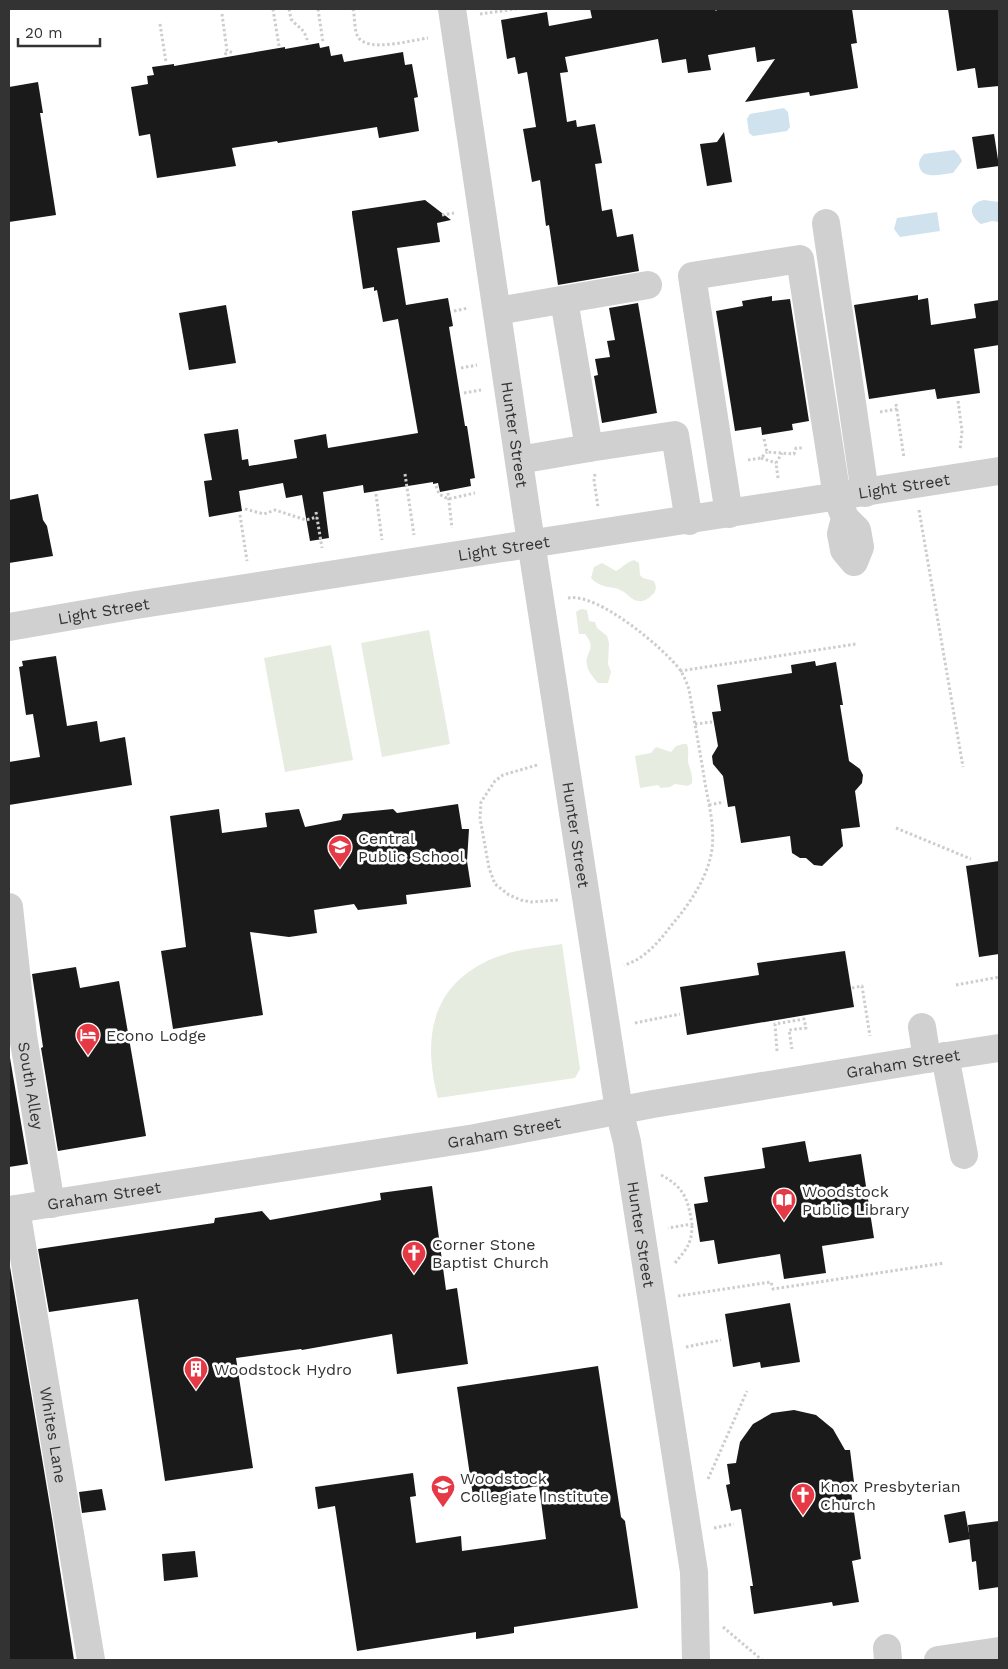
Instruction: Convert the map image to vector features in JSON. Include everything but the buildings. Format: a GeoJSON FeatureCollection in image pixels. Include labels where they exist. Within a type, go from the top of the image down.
{"type":"FeatureCollection","features":[{"type":"Feature","properties":{"kind":"street","name":"Hunter Street"},"geometry":{"type":"LineString","coordinates":[[452,9],[486,309],[519,460],[619,1110],[628,1142],[676,1398],[694,1572],[696,1660]]}},
{"type":"Feature","properties":{"kind":"street"},"geometry":{"type":"LineString","coordinates":[[826,223],[865,493]]}},
{"type":"Feature","properties":{"kind":"street"},"geometry":{"type":"LineString","coordinates":[[729,514],[692,276],[800,259],[830,451],[841,508]]}},
{"type":"Feature","properties":{"kind":"street"},"geometry":{"type":"LineString","coordinates":[[486,309],[564,300],[648,285]]}},
{"type":"Feature","properties":{"kind":"street"},"geometry":{"type":"LineString","coordinates":[[564,300],[594,447]]}},
{"type":"Feature","properties":{"kind":"street"},"geometry":{"type":"LineString","coordinates":[[519,460],[676,434],[689,521]]}},
{"type":"Feature","properties":{"kind":"street","name":"Light Street"},"geometry":{"type":"LineString","coordinates":[[9,627],[136,605],[729,514],[841,508],[865,493],[999,471]]}},
{"type":"Feature","properties":{"kind":"street","name":"South Alley"},"geometry":{"type":"LineString","coordinates":[[9,907],[23,1036],[51,1204]]}},
{"type":"Feature","properties":{"kind":"street"},"geometry":{"type":"LineString","coordinates":[[922,1027],[936,1057],[964,1155]]}},
{"type":"Feature","properties":{"kind":"street","name":"Graham Street"},"geometry":{"type":"LineString","coordinates":[[12,1210],[475,1138],[619,1110],[999,1048]]}},
{"type":"Feature","properties":{"kind":"street","name":"Whites Lane"},"geometry":{"type":"LineString","coordinates":[[12,1210],[91,1660]]}},
{"type":"Feature","properties":{"kind":"street"},"geometry":{"type":"LineString","coordinates":[[938,1660],[999,1651]]}},
{"type":"Feature","properties":{"kind":"path"},"geometry":{"type":"LineString","coordinates":[[273,9],[279,46]]}},
{"type":"Feature","properties":{"kind":"path"},"geometry":{"type":"LineString","coordinates":[[289,9],[291,19],[301,27],[308,43]]}},
{"type":"Feature","properties":{"kind":"path"},"geometry":{"type":"LineString","coordinates":[[318,9],[323,42]]}},
{"type":"Feature","properties":{"kind":"path"},"geometry":{"type":"LineString","coordinates":[[353,9],[358,36],[367,44],[381,45],[434,37]]}},
{"type":"Feature","properties":{"kind":"path"},"geometry":{"type":"LineString","coordinates":[[479,14],[516,9]]}},
{"type":"Feature","properties":{"kind":"path"},"geometry":{"type":"LineString","coordinates":[[222,14],[228,51]]}},
{"type":"Feature","properties":{"kind":"path"},"geometry":{"type":"LineString","coordinates":[[160,24],[166,62]]}},
{"type":"Feature","properties":{"kind":"path"},"geometry":{"type":"LineString","coordinates":[[228,51],[234,53]]}},
{"type":"Feature","properties":{"kind":"path"},"geometry":{"type":"LineString","coordinates":[[224,55],[228,51]]}},
{"type":"Feature","properties":{"kind":"path"},"geometry":{"type":"LineString","coordinates":[[442,215],[460,212]]}},
{"type":"Feature","properties":{"kind":"path"},"geometry":{"type":"LineString","coordinates":[[454,311],[486,309]]}},
{"type":"Feature","properties":{"kind":"path"},"geometry":{"type":"LineString","coordinates":[[461,368],[485,364]]}},
{"type":"Feature","properties":{"kind":"path"},"geometry":{"type":"LineString","coordinates":[[464,393],[488,388]]}},
{"type":"Feature","properties":{"kind":"path"},"geometry":{"type":"LineString","coordinates":[[958,401],[962,431],[960,454]]}},
{"type":"Feature","properties":{"kind":"path"},"geometry":{"type":"LineString","coordinates":[[896,404],[905,463]]}},
{"type":"Feature","properties":{"kind":"path"},"geometry":{"type":"LineString","coordinates":[[764,439],[767,452],[794,454],[796,448],[830,451]]}},
{"type":"Feature","properties":{"kind":"path"},"geometry":{"type":"LineString","coordinates":[[594,447],[594,480],[598,510]]}},
{"type":"Feature","properties":{"kind":"path"},"geometry":{"type":"LineString","coordinates":[[779,482],[776,463],[782,453]]}},
{"type":"Feature","properties":{"kind":"path"},"geometry":{"type":"LineString","coordinates":[[761,458],[776,463]]}},
{"type":"Feature","properties":{"kind":"path"},"geometry":{"type":"LineString","coordinates":[[404,474],[414,538]]}},
{"type":"Feature","properties":{"kind":"path"},"geometry":{"type":"LineString","coordinates":[[436,486],[438,494],[448,499],[475,493]]}},
{"type":"Feature","properties":{"kind":"path"},"geometry":{"type":"LineString","coordinates":[[376,494],[383,543]]}},
{"type":"Feature","properties":{"kind":"path"},"geometry":{"type":"LineString","coordinates":[[448,494],[453,532]]}},
{"type":"Feature","properties":{"kind":"path"},"geometry":{"type":"LineString","coordinates":[[918,502],[963,767]]}},
{"type":"Feature","properties":{"kind":"path"},"geometry":{"type":"LineString","coordinates":[[245,509],[264,514],[275,510],[306,520],[317,517]]}},
{"type":"Feature","properties":{"kind":"path"},"geometry":{"type":"LineString","coordinates":[[316,512],[323,553]]}},
{"type":"Feature","properties":{"kind":"path"},"geometry":{"type":"LineString","coordinates":[[240,515],[248,565]]}},
{"type":"Feature","properties":{"kind":"path"},"geometry":{"type":"LineString","coordinates":[[540,602],[577,596],[600,606],[639,631],[657,646],[680,671],[689,689],[713,829],[711,854],[703,876],[694,896],[682,914],[654,946],[633,963],[598,972]]}},
{"type":"Feature","properties":{"kind":"path"},"geometry":{"type":"LineString","coordinates":[[680,671],[856,644]]}},
{"type":"Feature","properties":{"kind":"path"},"geometry":{"type":"LineString","coordinates":[[695,724],[712,722]]}},
{"type":"Feature","properties":{"kind":"path"},"geometry":{"type":"LineString","coordinates":[[541,764],[503,775],[495,781],[481,802],[480,818],[488,868],[495,884],[509,895],[521,900],[531,902],[562,899]]}},
{"type":"Feature","properties":{"kind":"path"},"geometry":{"type":"LineString","coordinates":[[709,805],[724,802]]}},
{"type":"Feature","properties":{"kind":"path"},"geometry":{"type":"LineString","coordinates":[[896,828],[971,859]]}},
{"type":"Feature","properties":{"kind":"path"},"geometry":{"type":"LineString","coordinates":[[956,985],[999,977]]}},
{"type":"Feature","properties":{"kind":"path"},"geometry":{"type":"LineString","coordinates":[[852,988],[862,986],[870,1036]]}},
{"type":"Feature","properties":{"kind":"path"},"geometry":{"type":"LineString","coordinates":[[635,1023],[680,1014]]}},
{"type":"Feature","properties":{"kind":"path"},"geometry":{"type":"LineString","coordinates":[[777,1051],[776,1024],[804,1020],[806,1028],[789,1030],[792,1048]]}},
{"type":"Feature","properties":{"kind":"path"},"geometry":{"type":"LineString","coordinates":[[658,1174],[677,1185],[689,1203],[692,1224],[690,1244],[672,1266]]}},
{"type":"Feature","properties":{"kind":"path"},"geometry":{"type":"LineString","coordinates":[[673,1227],[692,1224]]}},
{"type":"Feature","properties":{"kind":"path"},"geometry":{"type":"LineString","coordinates":[[670,1297],[772,1282],[773,1289],[944,1263]]}},
{"type":"Feature","properties":{"kind":"path"},"geometry":{"type":"LineString","coordinates":[[678,1348],[722,1340]]}},
{"type":"Feature","properties":{"kind":"path"},"geometry":{"type":"LineString","coordinates":[[705,1487],[747,1391]]}},
{"type":"Feature","properties":{"kind":"path"},"geometry":{"type":"LineString","coordinates":[[706,1529],[734,1524]]}},
{"type":"Feature","properties":{"kind":"path"},"geometry":{"type":"LineString","coordinates":[[722,1627],[762,1660]]}},
{"type":"Feature","properties":{"kind":"shaded area"},"geometry":{"type":"Polygon","coordinates":[[[634,560],[639,563],[640,575],[643,578],[654,581],[656,587],[655,592],[646,600],[632,599],[626,593],[616,588],[600,585],[591,578],[594,567],[602,563],[616,571],[634,560]]]}},
{"type":"Feature","properties":{"kind":"shaded area"},"geometry":{"type":"Polygon","coordinates":[[[581,609],[587,610],[589,621],[595,622],[597,628],[607,636],[609,643],[608,664],[611,672],[608,683],[598,683],[588,668],[587,657],[591,647],[589,639],[585,634],[579,634],[576,612],[581,609]]]}},
{"type":"Feature","properties":{"kind":"shaded area"},"geometry":{"type":"Polygon","coordinates":[[[429,630],[450,744],[382,757],[361,643],[429,630]]]}},
{"type":"Feature","properties":{"kind":"shaded area"},"geometry":{"type":"Polygon","coordinates":[[[331,645],[353,760],[285,772],[264,658],[331,645]]]}},
{"type":"Feature","properties":{"kind":"shaded area"},"geometry":{"type":"Polygon","coordinates":[[[683,744],[688,746],[688,762],[692,783],[688,786],[675,784],[670,787],[661,788],[658,785],[640,788],[635,756],[651,753],[656,747],[671,752],[676,746],[683,744]]]}},
{"type":"Feature","properties":{"kind":"shaded area"},"geometry":{"type":"Polygon","coordinates":[[[562,944],[580,1069],[575,1078],[438,1098],[433,1076],[432,1034],[436,1015],[444,998],[456,982],[473,969],[502,955],[562,944]]]}},
{"type":"Feature","properties":{"kind":"water"},"geometry":{"type":"Polygon","coordinates":[[[784,108],[788,112],[790,127],[787,131],[753,136],[749,133],[747,119],[750,114],[784,108]]]}},
{"type":"Feature","properties":{"kind":"water"},"geometry":{"type":"Polygon","coordinates":[[[954,150],[962,161],[953,173],[927,175],[920,169],[919,161],[924,154],[954,150]]]}},
{"type":"Feature","properties":{"kind":"water"},"geometry":{"type":"Polygon","coordinates":[[[984,200],[999,202],[999,222],[992,221],[981,224],[974,217],[972,214],[973,207],[984,200]]]}},
{"type":"Feature","properties":{"kind":"water"},"geometry":{"type":"Polygon","coordinates":[[[937,212],[940,231],[900,237],[894,229],[897,218],[937,212]]]}},
{"type":"Feature","properties":{"kind":"place","name":"Central Public School"},"geometry":{"type":"Point","coordinates":[340,868]}},
{"type":"Feature","properties":{"kind":"place","name":"Econo Lodge"},"geometry":{"type":"Point","coordinates":[88,1056]}},
{"type":"Feature","properties":{"kind":"place","name":"Woodstock Public Library"},"geometry":{"type":"Point","coordinates":[784,1221]}},
{"type":"Feature","properties":{"kind":"place","name":"Corner Stone Baptist Church"},"geometry":{"type":"Point","coordinates":[414,1274]}},
{"type":"Feature","properties":{"kind":"place","name":"Woodstock Hydro"},"geometry":{"type":"Point","coordinates":[196,1390]}},
{"type":"Feature","properties":{"kind":"place","name":"Woodstock Collegiate Institute"},"geometry":{"type":"Point","coordinates":[443,1508]}},
{"type":"Feature","properties":{"kind":"place","name":"Knox Presbyterian Church"},"geometry":{"type":"Point","coordinates":[803,1516]}}]}
